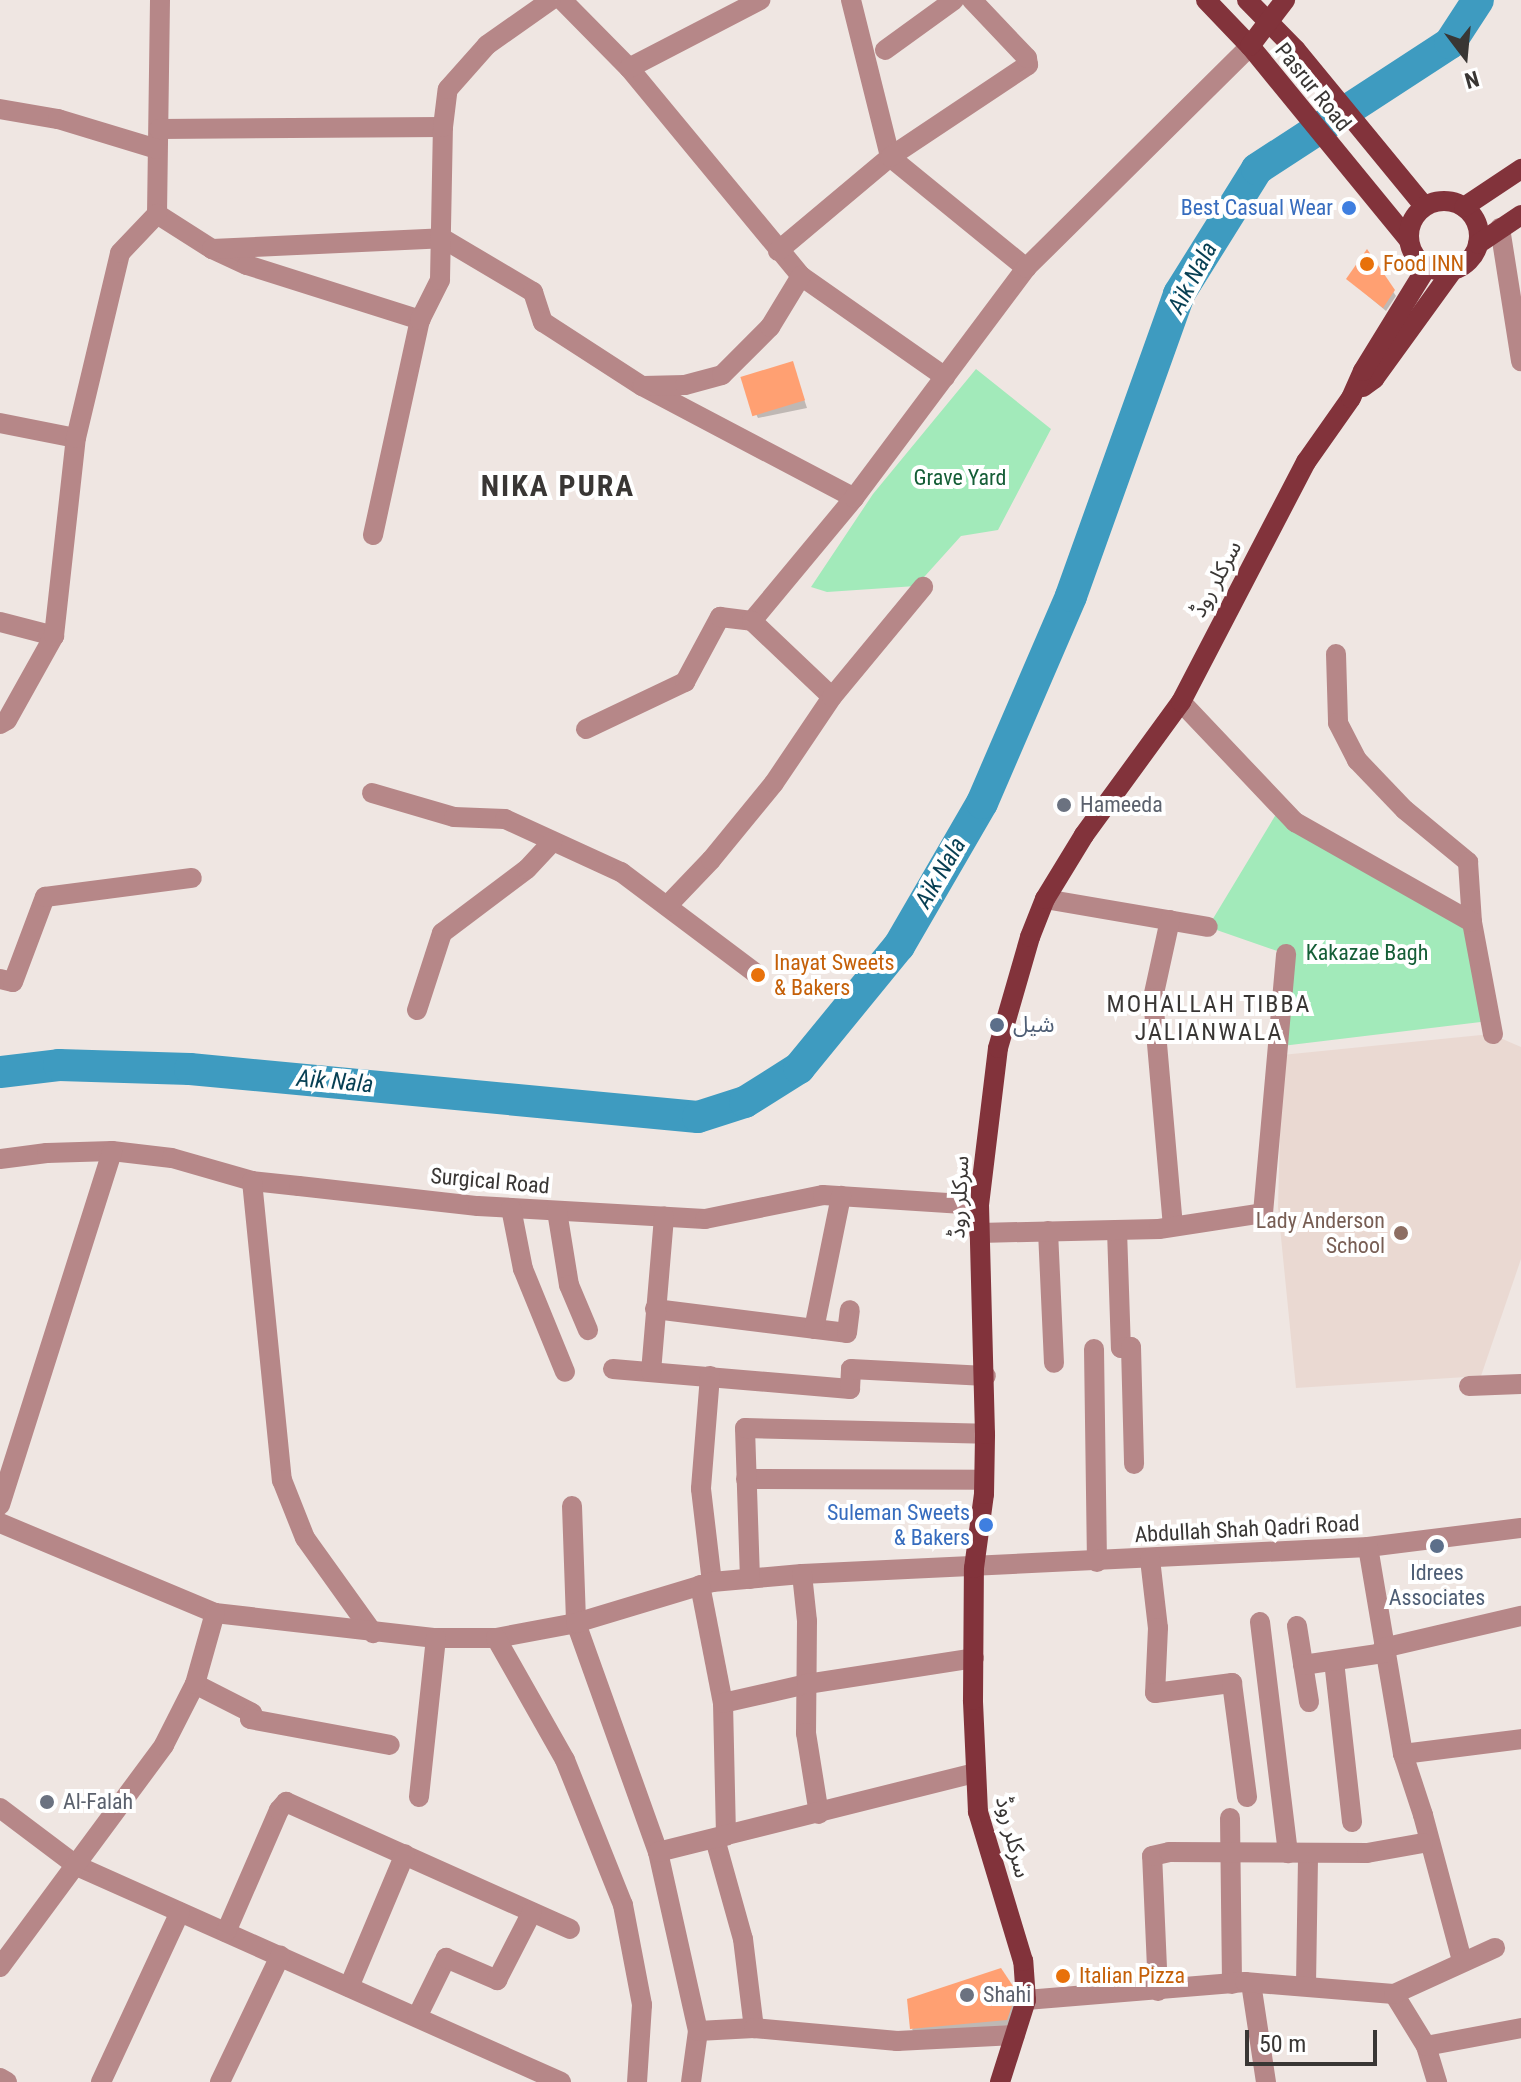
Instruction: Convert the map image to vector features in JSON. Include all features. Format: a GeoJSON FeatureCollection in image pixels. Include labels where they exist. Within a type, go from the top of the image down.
{"type":"FeatureCollection","features":[{"type":"Feature","properties":{"kind":"main road","name":"Pasrur Road"},"geometry":{"type":"LineString","coordinates":[[1206,0],[1250,46],[1409,240]]}},
{"type":"Feature","properties":{"kind":"main road","name":"Pasrur Road"},"geometry":{"type":"LineString","coordinates":[[1247,0],[1268,9],[1296,50],[1398,179],[1424,206]]}},
{"type":"Feature","properties":{"kind":"main road"},"geometry":{"type":"LineString","coordinates":[[1250,46],[1268,9],[1284,6],[1285,0]]}},
{"type":"Feature","properties":{"kind":"main road"},"geometry":{"type":"LineString","coordinates":[[1464,207],[1521,169]]}},
{"type":"Feature","properties":{"kind":"main road"},"geometry":{"type":"LineString","coordinates":[[1453,270],[1427,267],[1412,251],[1409,240],[1413,218],[1424,206],[1444,201],[1464,207],[1477,224],[1478,244]]}},
{"type":"Feature","properties":{"kind":"main road"},"geometry":{"type":"LineString","coordinates":[[1351,398],[1374,379],[1453,270],[1469,260],[1478,244],[1521,215]]}},
{"type":"Feature","properties":{"kind":"main road"},"geometry":{"type":"LineString","coordinates":[[1351,398],[1363,371],[1427,267]]}},
{"type":"Feature","properties":{"kind":"main road","name":"سرکلر روڈ"},"geometry":{"type":"LineString","coordinates":[[1000,2082],[1026,2000],[1023,1961],[978,1812],[975,1773],[974,1568],[984,1480],[986,1376],[979,1205],[998,1048],[1030,937],[1045,899],[1084,835],[1181,702],[1306,462],[1351,398]]}},
{"type":"Feature","properties":{"kind":"street"},"geometry":{"type":"LineString","coordinates":[[0,724],[7,720],[54,636],[76,438],[120,253],[157,214],[160,0]]}},
{"type":"Feature","properties":{"kind":"street"},"geometry":{"type":"LineString","coordinates":[[373,535],[420,320],[440,280],[443,127],[448,89],[487,45],[551,0]]}},
{"type":"Feature","properties":{"kind":"street"},"geometry":{"type":"LineString","coordinates":[[562,0],[629,68],[801,276],[945,377]]}},
{"type":"Feature","properties":{"kind":"street"},"geometry":{"type":"LineString","coordinates":[[629,68],[760,0]]}},
{"type":"Feature","properties":{"kind":"street"},"geometry":{"type":"LineString","coordinates":[[851,0],[890,157],[1026,268]]}},
{"type":"Feature","properties":{"kind":"street"},"geometry":{"type":"LineString","coordinates":[[885,50],[954,0]]}},
{"type":"Feature","properties":{"kind":"street"},"geometry":{"type":"LineString","coordinates":[[778,251],[890,157],[1028,65],[1027,58],[972,0]]}},
{"type":"Feature","properties":{"kind":"street"},"geometry":{"type":"LineString","coordinates":[[752,621],[854,498],[1026,268],[1250,46]]}},
{"type":"Feature","properties":{"kind":"street"},"geometry":{"type":"LineString","coordinates":[[0,109],[158,139],[443,127]]}},
{"type":"Feature","properties":{"kind":"street"},"geometry":{"type":"LineString","coordinates":[[157,214],[212,249],[247,265],[420,320]]}},
{"type":"Feature","properties":{"kind":"street"},"geometry":{"type":"LineString","coordinates":[[1500,228],[1521,361]]}},
{"type":"Feature","properties":{"kind":"street"},"geometry":{"type":"LineString","coordinates":[[212,249],[442,238],[533,292],[543,322],[642,386],[854,498]]}},
{"type":"Feature","properties":{"kind":"street"},"geometry":{"type":"LineString","coordinates":[[642,386],[685,385],[722,375],[770,327],[801,276]]}},
{"type":"Feature","properties":{"kind":"street"},"geometry":{"type":"LineString","coordinates":[[0,423],[76,438]]}},
{"type":"Feature","properties":{"kind":"street"},"geometry":{"type":"LineString","coordinates":[[667,906],[711,860],[774,783],[832,697],[923,587]]}},
{"type":"Feature","properties":{"kind":"street"},"geometry":{"type":"LineString","coordinates":[[586,729],[685,682],[720,617],[752,621],[832,697]]}},
{"type":"Feature","properties":{"kind":"street"},"geometry":{"type":"LineString","coordinates":[[0,622],[54,636]]}},
{"type":"Feature","properties":{"kind":"street"},"geometry":{"type":"LineString","coordinates":[[1336,654],[1338,723],[1357,760],[1405,810],[1468,862],[1472,922],[1493,1034]]}},
{"type":"Feature","properties":{"kind":"street"},"geometry":{"type":"LineString","coordinates":[[1181,702],[1295,822],[1472,922]]}},
{"type":"Feature","properties":{"kind":"street"},"geometry":{"type":"LineString","coordinates":[[372,793],[454,817],[505,819],[621,872],[758,975]]}},
{"type":"Feature","properties":{"kind":"street"},"geometry":{"type":"LineString","coordinates":[[417,1010],[442,933],[527,869],[552,842]]}},
{"type":"Feature","properties":{"kind":"street"},"geometry":{"type":"LineString","coordinates":[[0,979],[13,982],[45,897],[192,878]]}},
{"type":"Feature","properties":{"kind":"street"},"geometry":{"type":"LineString","coordinates":[[1045,899],[1208,927]]}},
{"type":"Feature","properties":{"kind":"street"},"geometry":{"type":"LineString","coordinates":[[1170,920],[1153,998],[1173,1226]]}},
{"type":"Feature","properties":{"kind":"street"},"geometry":{"type":"LineString","coordinates":[[979,1233],[1117,1230],[1173,1226],[1263,1213],[1286,954]]}},
{"type":"Feature","properties":{"kind":"street"},"geometry":{"type":"LineString","coordinates":[[0,1505],[112,1151]]}},
{"type":"Feature","properties":{"kind":"street","name":"Surgical Road"},"geometry":{"type":"LineString","coordinates":[[0,1159],[47,1153],[112,1151],[172,1158],[252,1181],[511,1208],[705,1219],[823,1195],[979,1205]]}},
{"type":"Feature","properties":{"kind":"street"},"geometry":{"type":"LineString","coordinates":[[252,1181],[282,1480],[305,1538],[373,1633]]}},
{"type":"Feature","properties":{"kind":"street"},"geometry":{"type":"LineString","coordinates":[[814,1329],[841,1196]]}},
{"type":"Feature","properties":{"kind":"street"},"geometry":{"type":"LineString","coordinates":[[511,1208],[523,1269],[565,1372]]}},
{"type":"Feature","properties":{"kind":"street"},"geometry":{"type":"LineString","coordinates":[[557,1211],[569,1285],[588,1330]]}},
{"type":"Feature","properties":{"kind":"street"},"geometry":{"type":"LineString","coordinates":[[651,1372],[664,1217]]}},
{"type":"Feature","properties":{"kind":"street"},"geometry":{"type":"LineString","coordinates":[[1117,1230],[1121,1348],[1131,1347],[1134,1464]]}},
{"type":"Feature","properties":{"kind":"street"},"geometry":{"type":"LineString","coordinates":[[1048,1231],[1054,1363]]}},
{"type":"Feature","properties":{"kind":"street"},"geometry":{"type":"LineString","coordinates":[[655,1309],[847,1333],[850,1310]]}},
{"type":"Feature","properties":{"kind":"street"},"geometry":{"type":"LineString","coordinates":[[1094,1349],[1097,1562]]}},
{"type":"Feature","properties":{"kind":"street"},"geometry":{"type":"LineString","coordinates":[[613,1369],[850,1389],[851,1369],[986,1376]]}},
{"type":"Feature","properties":{"kind":"street"},"geometry":{"type":"LineString","coordinates":[[710,1376],[701,1489],[706,1584],[723,1703],[720,1838],[743,1939],[754,2028]]}},
{"type":"Feature","properties":{"kind":"street"},"geometry":{"type":"LineString","coordinates":[[1469,1386],[1521,1384]]}},
{"type":"Feature","properties":{"kind":"street"},"geometry":{"type":"LineString","coordinates":[[750,1579],[745,1428],[985,1434]]}},
{"type":"Feature","properties":{"kind":"street"},"geometry":{"type":"LineString","coordinates":[[746,1479],[984,1480]]}},
{"type":"Feature","properties":{"kind":"street"},"geometry":{"type":"LineString","coordinates":[[572,1506],[576,1623],[658,1852],[698,2031],[691,2082]]}},
{"type":"Feature","properties":{"kind":"street","name":"Abdullah Shah Qadri Road"},"geometry":{"type":"LineString","coordinates":[[0,1523],[215,1613],[436,1638],[496,1638],[576,1623],[706,1584],[750,1579],[1368,1547],[1521,1528]]}},
{"type":"Feature","properties":{"kind":"street"},"geometry":{"type":"LineString","coordinates":[[1368,1547],[1383,1651],[1403,1754],[1423,1815],[1462,1961]]}},
{"type":"Feature","properties":{"kind":"street"},"geometry":{"type":"LineString","coordinates":[[1150,1559],[1158,1628],[1155,1693],[1232,1683],[1247,1797]]}},
{"type":"Feature","properties":{"kind":"street"},"geometry":{"type":"LineString","coordinates":[[802,1574],[807,1621],[806,1733],[819,1814]]}},
{"type":"Feature","properties":{"kind":"street"},"geometry":{"type":"LineString","coordinates":[[0,1967],[164,1745],[195,1684],[215,1613]]}},
{"type":"Feature","properties":{"kind":"street"},"geometry":{"type":"LineString","coordinates":[[1303,1665],[1383,1651],[1521,1616]]}},
{"type":"Feature","properties":{"kind":"street"},"geometry":{"type":"LineString","coordinates":[[1260,1622],[1298,1853],[1306,1985]]}},
{"type":"Feature","properties":{"kind":"street"},"geometry":{"type":"LineString","coordinates":[[1297,1626],[1309,1702]]}},
{"type":"Feature","properties":{"kind":"street"},"geometry":{"type":"LineString","coordinates":[[419,1797],[436,1638]]}},
{"type":"Feature","properties":{"kind":"street"},"geometry":{"type":"LineString","coordinates":[[496,1638],[565,1760],[623,1905],[642,2005],[637,2082]]}},
{"type":"Feature","properties":{"kind":"street"},"geometry":{"type":"LineString","coordinates":[[723,1703],[807,1684],[974,1658]]}},
{"type":"Feature","properties":{"kind":"street"},"geometry":{"type":"LineString","coordinates":[[1334,1661],[1352,1822]]}},
{"type":"Feature","properties":{"kind":"street"},"geometry":{"type":"LineString","coordinates":[[195,1684],[252,1713],[250,1719],[390,1745]]}},
{"type":"Feature","properties":{"kind":"street"},"geometry":{"type":"LineString","coordinates":[[1403,1754],[1521,1739]]}},
{"type":"Feature","properties":{"kind":"street"},"geometry":{"type":"LineString","coordinates":[[658,1852],[975,1773]]}},
{"type":"Feature","properties":{"kind":"street"},"geometry":{"type":"LineString","coordinates":[[226,1932],[279,1810],[286,1802],[570,1929]]}},
{"type":"Feature","properties":{"kind":"street"},"geometry":{"type":"LineString","coordinates":[[0,1808],[77,1866],[417,2017],[522,2074],[561,2082]]}},
{"type":"Feature","properties":{"kind":"street"},"geometry":{"type":"LineString","coordinates":[[1230,1818],[1229,1853],[1242,1983],[1266,2082]]}},
{"type":"Feature","properties":{"kind":"street"},"geometry":{"type":"LineString","coordinates":[[1158,1991],[1152,1856],[1367,1853],[1423,1843]]}},
{"type":"Feature","properties":{"kind":"street"},"geometry":{"type":"LineString","coordinates":[[349,1987],[405,1854]]}},
{"type":"Feature","properties":{"kind":"street"},"geometry":{"type":"LineString","coordinates":[[101,2082],[180,1912]]}},
{"type":"Feature","properties":{"kind":"street"},"geometry":{"type":"LineString","coordinates":[[417,2017],[446,1958],[497,1980],[532,1912]]}},
{"type":"Feature","properties":{"kind":"street"},"geometry":{"type":"LineString","coordinates":[[1026,2000],[1242,1983],[1306,1985],[1394,1994],[1495,1948]]}},
{"type":"Feature","properties":{"kind":"street"},"geometry":{"type":"LineString","coordinates":[[220,2082],[280,1956]]}},
{"type":"Feature","properties":{"kind":"street"},"geometry":{"type":"LineString","coordinates":[[1394,1994],[1426,2046],[1437,2082]]}},
{"type":"Feature","properties":{"kind":"street"},"geometry":{"type":"LineString","coordinates":[[698,2031],[754,2028],[897,2041],[1015,2035]]}},
{"type":"Feature","properties":{"kind":"street"},"geometry":{"type":"LineString","coordinates":[[1426,2046],[1521,2028]]}},
{"type":"Feature","properties":{"kind":"street"},"geometry":{"type":"LineString","coordinates":[[0,2078],[7,2082]]}},
{"type":"Feature","properties":{"kind":"shaded area","name":"Lady Anderson School"},"geometry":{"type":"Polygon","coordinates":[[[1491,1034],[1521,1047],[1521,1259],[1481,1376],[1296,1388],[1278,1207],[1282,1055],[1491,1034]]]}},
{"type":"Feature","properties":{"kind":"green space","name":"Grave Yard"},"geometry":{"type":"Polygon","coordinates":[[[976,369],[1051,429],[998,530],[961,536],[916,586],[827,592],[811,587],[873,494],[976,369]]]}},
{"type":"Feature","properties":{"kind":"green space","name":"Kakazae Bagh"},"geometry":{"type":"Polygon","coordinates":[[[1281,806],[1472,922],[1489,1021],[1282,1046],[1286,954],[1208,927],[1281,806]]]}},
{"type":"Feature","properties":{"kind":"building","name":"Food INN"},"geometry":{"type":"Polygon","coordinates":[[[1367,249],[1395,290],[1383,308],[1346,279],[1367,249]]]}},
{"type":"Feature","properties":{"kind":"building"},"geometry":{"type":"Polygon","coordinates":[[[793,361],[805,400],[752,416],[740,377],[793,361]]]}},
{"type":"Feature","properties":{"kind":"building","name":"Shahi"},"geometry":{"type":"Polygon","coordinates":[[[1001,1968],[1017,1992],[1007,2020],[910,2029],[907,1999],[1001,1968]]]}},
{"type":"Feature","properties":{"kind":"waterway","name":"Aik Nala"},"geometry":{"type":"LineString","coordinates":[[0,1072],[59,1065],[190,1069],[698,1117],[745,1102],[799,1068],[899,946],[982,803],[1071,596],[1179,294],[1257,169],[1450,43],[1478,0]]}},
{"type":"Feature","properties":{"kind":"place","name":"Best Casual Wear"},"geometry":{"type":"Point","coordinates":[1349,208]}},
{"type":"Feature","properties":{"kind":"place","name":"Food INN"},"geometry":{"type":"Point","coordinates":[1367,264]}},
{"type":"Feature","properties":{"kind":"place","name":"Hameeda"},"geometry":{"type":"Point","coordinates":[1064,805]}},
{"type":"Feature","properties":{"kind":"place","name":"Inayat Sweets & Bakers"},"geometry":{"type":"Point","coordinates":[758,975]}},
{"type":"Feature","properties":{"kind":"place","name":"شیل"},"geometry":{"type":"Point","coordinates":[997,1025]}},
{"type":"Feature","properties":{"kind":"place","name":"Lady Anderson School"},"geometry":{"type":"Point","coordinates":[1401,1233]}},
{"type":"Feature","properties":{"kind":"place","name":"Suleman Sweets & Bakers"},"geometry":{"type":"Point","coordinates":[986,1525]}},
{"type":"Feature","properties":{"kind":"place","name":"Idrees Associates"},"geometry":{"type":"Point","coordinates":[1437,1546]}},
{"type":"Feature","properties":{"kind":"place","name":"Al-Falah"},"geometry":{"type":"Point","coordinates":[47,1802]}},
{"type":"Feature","properties":{"kind":"place","name":"Italian Pizza"},"geometry":{"type":"Point","coordinates":[1063,1976]}},
{"type":"Feature","properties":{"kind":"place","name":"Shahi"},"geometry":{"type":"Point","coordinates":[967,1995]}},
{"type":"Feature","properties":{"kind":"district","name":"NIKA PURA"},"geometry":{"type":"Point","coordinates":[558,486]}},
{"type":"Feature","properties":{"kind":"district","name":"MOHALLAH TIBBA JALIANWALA"},"geometry":{"type":"Point","coordinates":[1209,1019]}}]}
